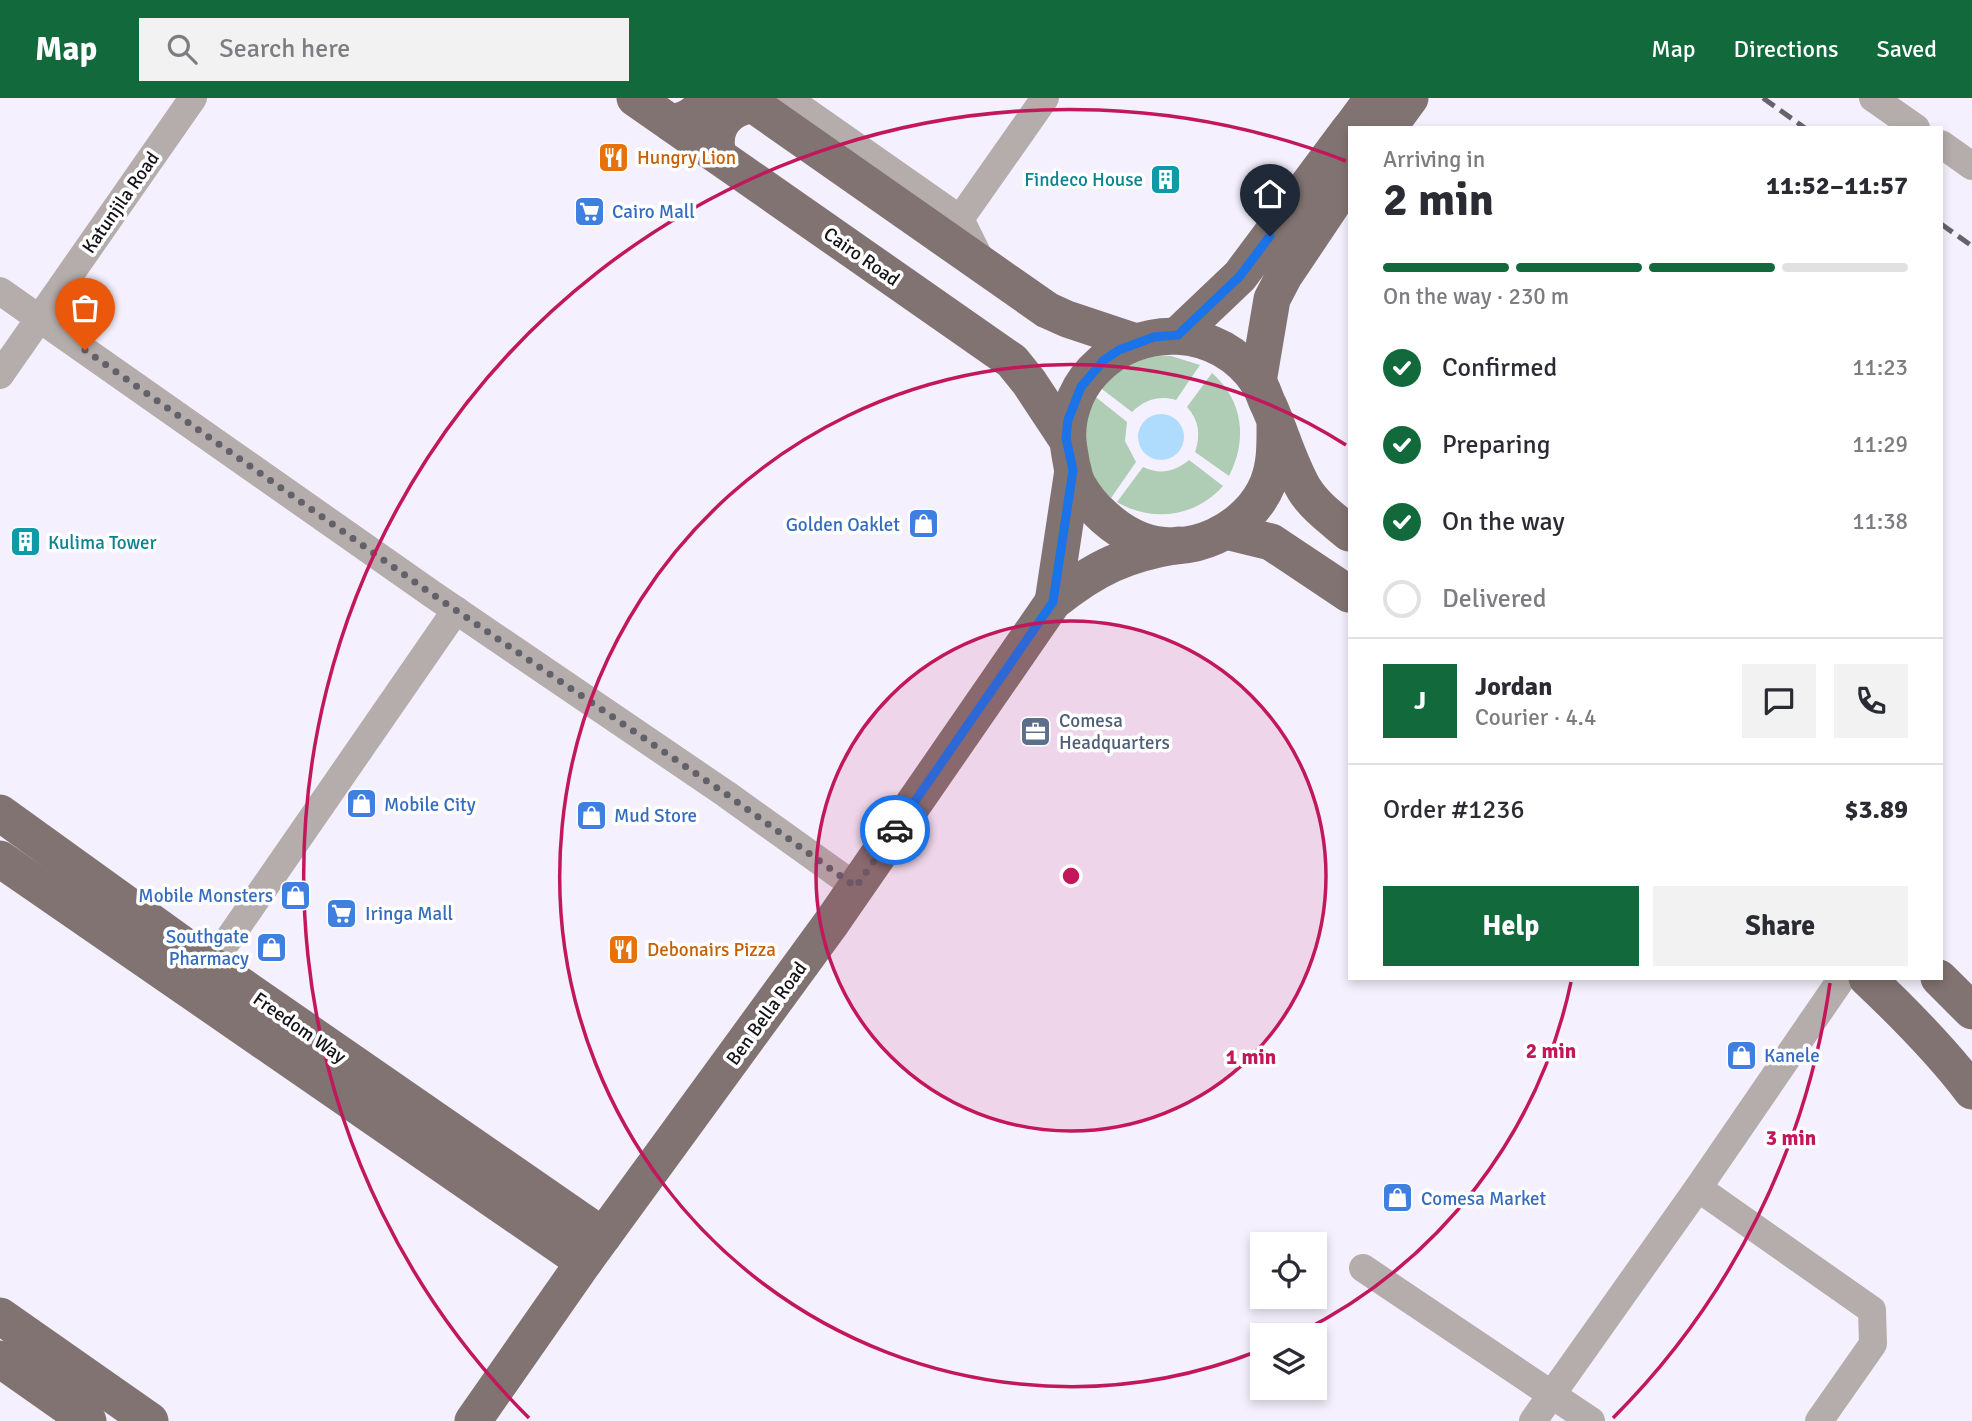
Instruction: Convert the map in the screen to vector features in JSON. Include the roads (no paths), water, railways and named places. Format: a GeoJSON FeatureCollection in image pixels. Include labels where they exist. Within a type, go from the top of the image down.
{"type":"FeatureCollection","features":[{"type":"Feature","properties":{"kind":"main road","name":"Cairo Road"},"geometry":{"type":"LineString","coordinates":[[635,98],[1012,361],[1029,382],[1070,454]]}},
{"type":"Feature","properties":{"kind":"main road"},"geometry":{"type":"LineString","coordinates":[[671,123],[696,113],[706,98]]}},
{"type":"Feature","properties":{"kind":"main road"},"geometry":{"type":"LineString","coordinates":[[1352,126],[1373,98]]}},
{"type":"Feature","properties":{"kind":"main road"},"geometry":{"type":"LineString","coordinates":[[1389,126],[1410,98]]}},
{"type":"Feature","properties":{"kind":"main road"},"geometry":{"type":"LineString","coordinates":[[718,155],[716,136],[723,119],[737,108],[762,100],[830,143],[983,265],[1047,310],[1136,342]]}},
{"type":"Feature","properties":{"kind":"main road"},"geometry":{"type":"LineString","coordinates":[[1178,335],[1240,276],[1348,132]]}},
{"type":"Feature","properties":{"kind":"main road"},"geometry":{"type":"LineString","coordinates":[[1258,382],[1272,299],[1284,276],[1348,180]]}},
{"type":"Feature","properties":{"kind":"main road"},"geometry":{"type":"LineString","coordinates":[[1275,420],[1275,453],[1268,484],[1249,512],[1226,531],[1180,545],[1138,540],[1114,525],[1094,506],[1077,483],[1070,454],[1068,420],[1081,387],[1104,360],[1136,342],[1154,337],[1178,335],[1197,339],[1231,355],[1258,382],[1275,420],[1305,491],[1348,532]]}},
{"type":"Feature","properties":{"kind":"main road","name":"Ben Bella Road"},"geometry":{"type":"LineString","coordinates":[[1053,602],[1070,454]]}},
{"type":"Feature","properties":{"kind":"main road"},"geometry":{"type":"LineString","coordinates":[[1226,531],[1271,542],[1348,593]]}},
{"type":"Feature","properties":{"kind":"main road","name":"Ben Bella Road"},"geometry":{"type":"LineString","coordinates":[[473,1421],[856,887],[1053,602],[1080,580],[1110,564],[1144,551],[1180,545]]}},
{"type":"Feature","properties":{"kind":"main road","name":"Freedom Way"},"geometry":{"type":"LineString","coordinates":[[0,813],[45,846],[202,978]]}},
{"type":"Feature","properties":{"kind":"main road"},"geometry":{"type":"LineString","coordinates":[[12,868],[45,846]]}},
{"type":"Feature","properties":{"kind":"main road","name":"Freedom Way"},"geometry":{"type":"LineString","coordinates":[[12,868],[202,978],[594,1249]]}},
{"type":"Feature","properties":{"kind":"main road"},"geometry":{"type":"LineString","coordinates":[[1869,980],[1934,1046],[1972,1091]]}},
{"type":"Feature","properties":{"kind":"main road"},"geometry":{"type":"LineString","coordinates":[[1941,980],[1972,1011]]}},
{"type":"Feature","properties":{"kind":"main road"},"geometry":{"type":"LineString","coordinates":[[0,1316],[149,1421]]}},
{"type":"Feature","properties":{"kind":"main road"},"geometry":{"type":"LineString","coordinates":[[0,1359],[88,1421]]}},
{"type":"Feature","properties":{"kind":"street","name":"Katunjila Road"},"geometry":{"type":"LineString","coordinates":[[0,375],[193,98]]}},
{"type":"Feature","properties":{"kind":"street"},"geometry":{"type":"LineString","coordinates":[[960,219],[1045,98]]}},
{"type":"Feature","properties":{"kind":"street"},"geometry":{"type":"LineString","coordinates":[[1873,98],[1913,126]]}},
{"type":"Feature","properties":{"kind":"street"},"geometry":{"type":"LineString","coordinates":[[830,143],[960,219],[983,265]]}},
{"type":"Feature","properties":{"kind":"street"},"geometry":{"type":"LineString","coordinates":[[1943,145],[1972,166]]}},
{"type":"Feature","properties":{"kind":"street"},"geometry":{"type":"LineString","coordinates":[[0,291],[856,887]]}},
{"type":"Feature","properties":{"kind":"street"},"geometry":{"type":"LineString","coordinates":[[202,978],[456,610]]}},
{"type":"Feature","properties":{"kind":"street"},"geometry":{"type":"LineString","coordinates":[[1533,1421],[1841,980]]}},
{"type":"Feature","properties":{"kind":"street"},"geometry":{"type":"LineString","coordinates":[[1698,1188],[1872,1310],[1873,1344],[1819,1421]]}},
{"type":"Feature","properties":{"kind":"street"},"geometry":{"type":"LineString","coordinates":[[1363,1268],[1591,1421]]}},
{"type":"Feature","properties":{"kind":"water"},"geometry":{"type":"Polygon","coordinates":[[[1161,414],[1177,421],[1184,437],[1177,453],[1161,460],[1145,453],[1138,437],[1145,421],[1161,414]]]}},
{"type":"Feature","properties":{"kind":"railway"},"geometry":{"type":"LineString","coordinates":[[1763,98],[1802,126]]}},
{"type":"Feature","properties":{"kind":"railway"},"geometry":{"type":"LineString","coordinates":[[1943,225],[1972,246]]}},
{"type":"Feature","properties":{"kind":"place","name":"Hungry Lion"},"geometry":{"type":"Point","coordinates":[614,157]}},
{"type":"Feature","properties":{"kind":"place","name":"Findeco House"},"geometry":{"type":"Point","coordinates":[1166,179]}},
{"type":"Feature","properties":{"kind":"place","name":"Cairo Mall"},"geometry":{"type":"Point","coordinates":[589,211]}},
{"type":"Feature","properties":{"kind":"place","name":"Golden Oaklet"},"geometry":{"type":"Point","coordinates":[923,524]}},
{"type":"Feature","properties":{"kind":"place","name":"Kulima Tower"},"geometry":{"type":"Point","coordinates":[25,542]}},
{"type":"Feature","properties":{"kind":"place","name":"Comesa Headquarters"},"geometry":{"type":"Point","coordinates":[1036,731]}},
{"type":"Feature","properties":{"kind":"place","name":"Mobile City"},"geometry":{"type":"Point","coordinates":[361,804]}},
{"type":"Feature","properties":{"kind":"place","name":"Mud Store"},"geometry":{"type":"Point","coordinates":[591,815]}},
{"type":"Feature","properties":{"kind":"place","name":"Mobile Monsters"},"geometry":{"type":"Point","coordinates":[296,895]}},
{"type":"Feature","properties":{"kind":"place","name":"Iringa Mall"},"geometry":{"type":"Point","coordinates":[342,913]}},
{"type":"Feature","properties":{"kind":"place","name":"Southgate Pharmacy"},"geometry":{"type":"Point","coordinates":[272,947]}},
{"type":"Feature","properties":{"kind":"place","name":"Debonairs Pizza"},"geometry":{"type":"Point","coordinates":[624,949]}},
{"type":"Feature","properties":{"kind":"place","name":"Kanele"},"geometry":{"type":"Point","coordinates":[1741,1055]}},
{"type":"Feature","properties":{"kind":"place","name":"Comesa Market"},"geometry":{"type":"Point","coordinates":[1398,1198]}}]}
